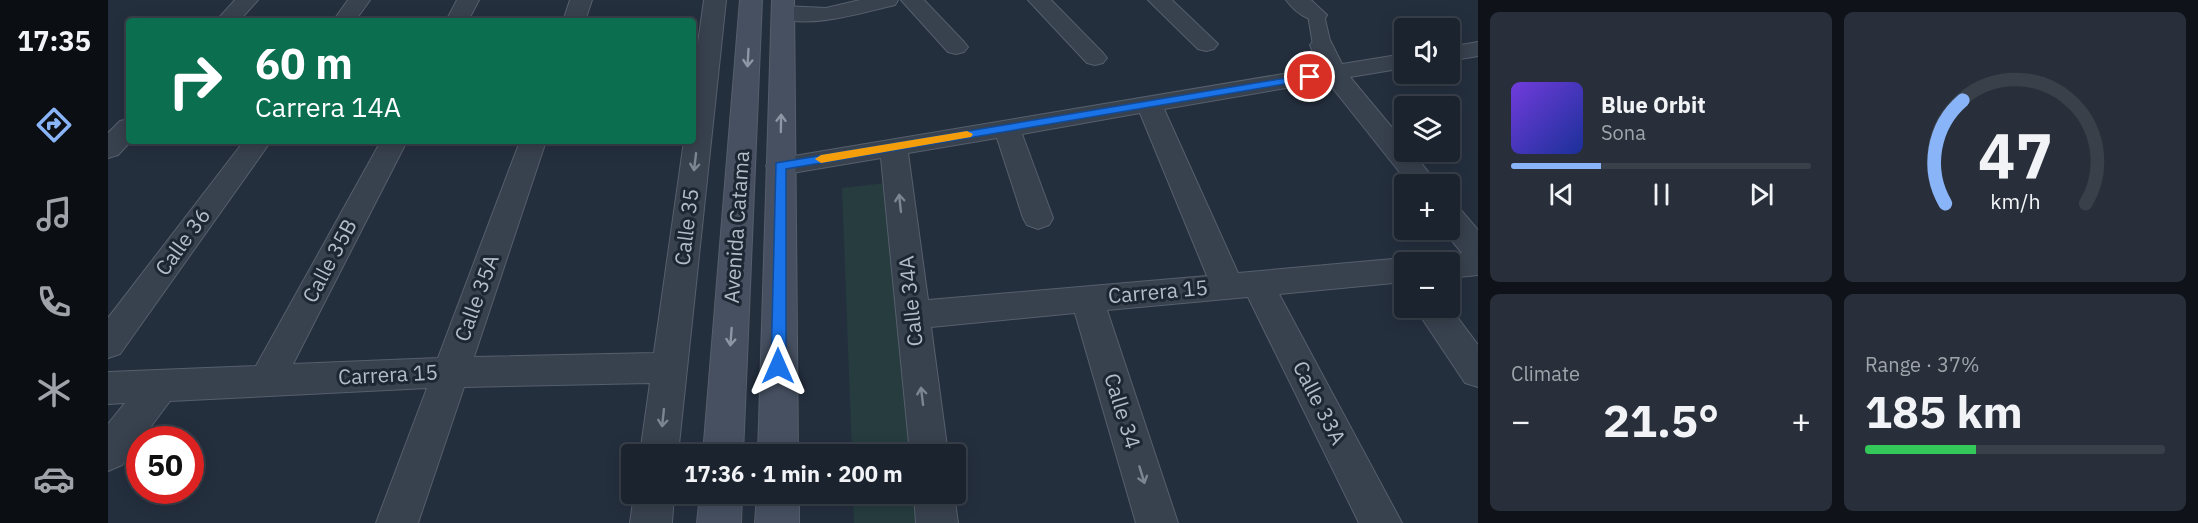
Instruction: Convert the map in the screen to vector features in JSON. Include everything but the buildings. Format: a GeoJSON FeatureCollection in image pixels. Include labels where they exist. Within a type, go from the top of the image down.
{"type":"FeatureCollection","features":[{"type":"Feature","properties":{"kind":"main road","name":"Avenida Catama"},"geometry":{"type":"LineString","coordinates":[[724,444],[751,0]]}},
{"type":"Feature","properties":{"kind":"main road","name":"Avenida Catama"},"geometry":{"type":"LineString","coordinates":[[778,444],[783,6]]}},
{"type":"Feature","properties":{"kind":"main road"},"geometry":{"type":"LineString","coordinates":[[719,523],[720,504]]}},
{"type":"Feature","properties":{"kind":"main road"},"geometry":{"type":"LineString","coordinates":[[777,523],[778,504]]}},
{"type":"Feature","properties":{"kind":"street"},"geometry":{"type":"LineString","coordinates":[[231,18],[247,0]]}},
{"type":"Feature","properties":{"kind":"street"},"geometry":{"type":"LineString","coordinates":[[346,18],[359,0]]}},
{"type":"Feature","properties":{"kind":"street"},"geometry":{"type":"LineString","coordinates":[[459,18],[468,0]]}},
{"type":"Feature","properties":{"kind":"street"},"geometry":{"type":"LineString","coordinates":[[575,18],[581,0]]}},
{"type":"Feature","properties":{"kind":"street","name":"Calle 35"},"geometry":{"type":"LineString","coordinates":[[696,108],[700,71],[715,0]]}},
{"type":"Feature","properties":{"kind":"street"},"geometry":{"type":"LineString","coordinates":[[783,6],[826,15],[887,0]]}},
{"type":"Feature","properties":{"kind":"street"},"geometry":{"type":"LineString","coordinates":[[912,0],[956,47]]}},
{"type":"Feature","properties":{"kind":"street"},"geometry":{"type":"LineString","coordinates":[[1039,0],[1095,58]]}},
{"type":"Feature","properties":{"kind":"street"},"geometry":{"type":"LineString","coordinates":[[1159,0],[1206,44]]}},
{"type":"Feature","properties":{"kind":"street"},"geometry":{"type":"LineString","coordinates":[[1297,0],[1316,15],[1322,45],[1333,73],[1416,174]]}},
{"type":"Feature","properties":{"kind":"street"},"geometry":{"type":"LineString","coordinates":[[780,166],[1394,63]]}},
{"type":"Feature","properties":{"kind":"street","name":"Calle 33A"},"geometry":{"type":"LineString","coordinates":[[1149,104],[1242,285],[1381,523]]}},
{"type":"Feature","properties":{"kind":"street"},"geometry":{"type":"LineString","coordinates":[[1007,128],[1038,218]]}},
{"type":"Feature","properties":{"kind":"street"},"geometry":{"type":"LineString","coordinates":[[108,149],[126,130]]}},
{"type":"Feature","properties":{"kind":"street","name":"Calle 36"},"geometry":{"type":"LineString","coordinates":[[108,344],[256,144]]}},
{"type":"Feature","properties":{"kind":"street","name":"Calle 35B"},"geometry":{"type":"LineString","coordinates":[[266,382],[392,144]]}},
{"type":"Feature","properties":{"kind":"street","name":"Calle 35A"},"geometry":{"type":"LineString","coordinates":[[397,523],[532,144]]}},
{"type":"Feature","properties":{"kind":"street","name":"Calle 35"},"geometry":{"type":"LineString","coordinates":[[660,444],[692,144]]}},
{"type":"Feature","properties":{"kind":"street","name":"Calle 34A"},"geometry":{"type":"LineString","coordinates":[[894,147],[928,444]]}},
{"type":"Feature","properties":{"kind":"street"},"geometry":{"type":"LineString","coordinates":[[1460,229],[1478,251]]}},
{"type":"Feature","properties":{"kind":"street"},"geometry":{"type":"LineString","coordinates":[[1460,265],[1478,263]]}},
{"type":"Feature","properties":{"kind":"street","name":"Carrera 15"},"geometry":{"type":"LineString","coordinates":[[913,315],[1394,271]]}},
{"type":"Feature","properties":{"kind":"street","name":"Calle 34"},"geometry":{"type":"LineString","coordinates":[[1087,299],[1157,523]]}},
{"type":"Feature","properties":{"kind":"street"},"geometry":{"type":"LineString","coordinates":[[1439,318],[1478,372]]}},
{"type":"Feature","properties":{"kind":"street","name":"Carrera 15"},"geometry":{"type":"LineString","coordinates":[[108,388],[450,372],[668,368]]}},
{"type":"Feature","properties":{"kind":"street"},"geometry":{"type":"LineString","coordinates":[[108,453],[159,387]]}},
{"type":"Feature","properties":{"kind":"street"},"geometry":{"type":"LineString","coordinates":[[651,523],[653,504]]}},
{"type":"Feature","properties":{"kind":"street"},"geometry":{"type":"LineString","coordinates":[[935,504],[937,523]]}},
{"type":"Feature","properties":{"kind":"green space"},"geometry":{"type":"Polygon","coordinates":[[[886,183],[914,444],[852,444],[842,188],[886,183]]]}},
{"type":"Feature","properties":{"kind":"green space"},"geometry":{"type":"Polygon","coordinates":[[[853,504],[920,504],[922,523],[854,523],[853,504]]]}},
{"type":"Feature","properties":{"kind":"slow traffic"},"geometry":{"type":"LineString","coordinates":[[821,159],[967,134]]}},
{"type":"Feature","properties":{"kind":"route"},"geometry":{"type":"LineString","coordinates":[[778,366],[780,166],[1310,77]]}}]}
